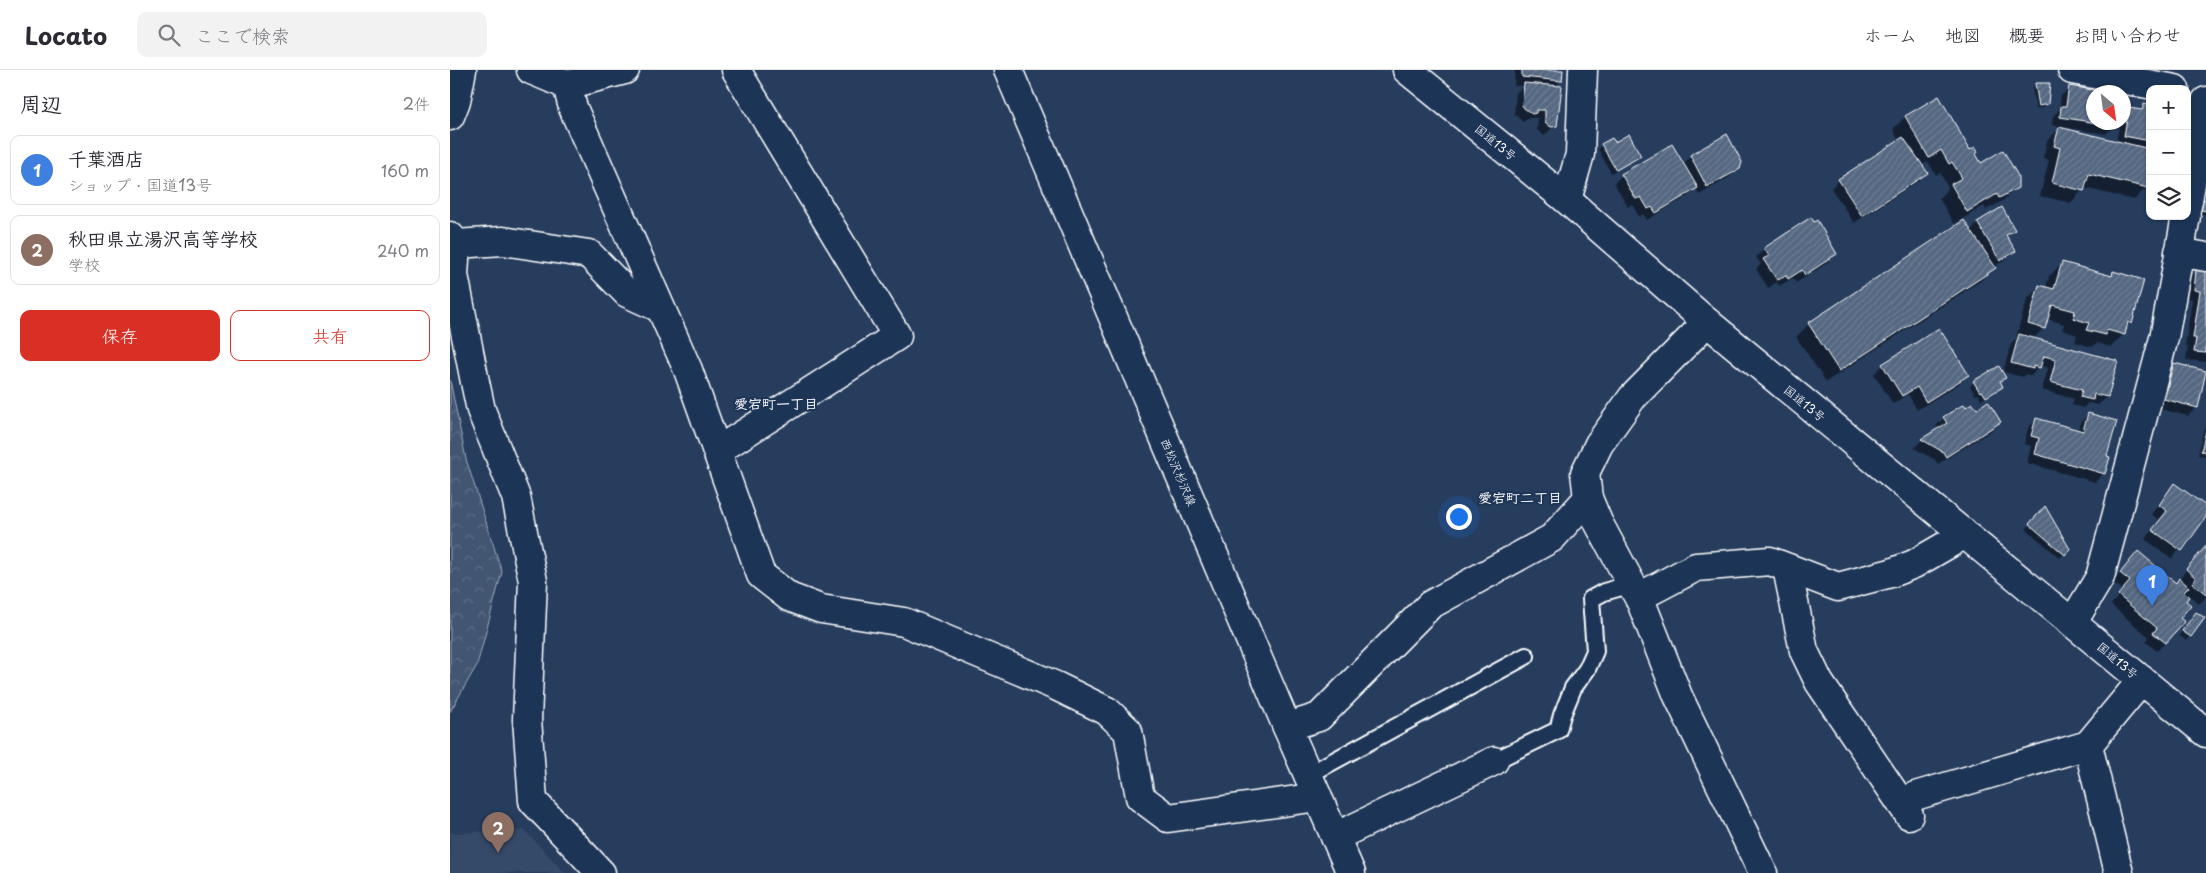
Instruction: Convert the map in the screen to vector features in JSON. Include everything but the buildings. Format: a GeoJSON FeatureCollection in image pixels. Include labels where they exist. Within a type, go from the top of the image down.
{"type":"FeatureCollection","features":[{"type":"Feature","properties":{"kind":"main road"},"geometry":{"type":"LineString","coordinates":[[450,116],[456,102],[462,70]]}},
{"type":"Feature","properties":{"kind":"main road"},"geometry":{"type":"LineString","coordinates":[[530,70],[567,85],[625,70]]}},
{"type":"Feature","properties":{"kind":"main road"},"geometry":{"type":"LineString","coordinates":[[717,451],[897,336],[736,70]]}},
{"type":"Feature","properties":{"kind":"main road","name":"西松沢杉沢線"},"geometry":{"type":"LineString","coordinates":[[1008,70],[1287,727],[1352,873]]}},
{"type":"Feature","properties":{"kind":"main road","name":"国道13号"},"geometry":{"type":"LineString","coordinates":[[1407,70],[1567,200],[1707,322],[2206,733]]}},
{"type":"Feature","properties":{"kind":"main road"},"geometry":{"type":"LineString","coordinates":[[1567,200],[1580,154],[1583,70]]}},
{"type":"Feature","properties":{"kind":"main road"},"geometry":{"type":"LineString","coordinates":[[2072,70],[2153,85]]}},
{"type":"Feature","properties":{"kind":"main road"},"geometry":{"type":"LineString","coordinates":[[567,85],[573,108],[688,370],[761,575],[789,597],[821,609],[904,622],[1056,686],[1107,712],[1128,731],[1140,797],[1168,818],[1313,786]]}},
{"type":"Feature","properties":{"kind":"main road"},"geometry":{"type":"LineString","coordinates":[[2191,92],[2206,94]]}},
{"type":"Feature","properties":{"kind":"main road"},"geometry":{"type":"LineString","coordinates":[[2191,184],[2206,101]]}},
{"type":"Feature","properties":{"kind":"main road"},"geometry":{"type":"LineString","coordinates":[[2073,622],[2100,577],[2164,338],[2185,220]]}},
{"type":"Feature","properties":{"kind":"main road"},"geometry":{"type":"LineString","coordinates":[[601,873],[533,801],[528,719],[533,581],[516,497],[481,410],[454,275],[453,240],[503,241],[589,254],[627,293],[660,308]]}},
{"type":"Feature","properties":{"kind":"main road"},"geometry":{"type":"LineString","coordinates":[[2179,252],[2206,257]]}},
{"type":"Feature","properties":{"kind":"main road"},"geometry":{"type":"LineString","coordinates":[[1707,322],[1632,398],[1598,444],[1584,474],[1588,498],[1635,591],[1678,696],[1763,873]]}},
{"type":"Feature","properties":{"kind":"main road"},"geometry":{"type":"LineString","coordinates":[[1287,727],[1319,717],[1430,605],[1552,538],[1588,498]]}},
{"type":"Feature","properties":{"kind":"main road"},"geometry":{"type":"LineString","coordinates":[[1635,591],[1696,567],[1770,561],[1838,587],[1891,573],[1914,564],[1952,542],[1963,532]]}},
{"type":"Feature","properties":{"kind":"main road"},"geometry":{"type":"LineString","coordinates":[[1787,568],[1804,651],[1819,682],[1905,809],[1915,796],[2088,745],[2142,680]]}},
{"type":"Feature","properties":{"kind":"main road"},"geometry":{"type":"LineString","coordinates":[[2088,745],[2119,873]]}},
{"type":"Feature","properties":{"kind":"main road"},"geometry":{"type":"LineString","coordinates":[[1335,836],[1494,761]]}},
{"type":"Feature","properties":{"kind":"lane"},"geometry":{"type":"LineString","coordinates":[[1494,761],[1558,730],[1573,688],[1587,669],[1595,651],[1591,599],[1604,592],[1635,591]]}},
{"type":"Feature","properties":{"kind":"lane"},"geometry":{"type":"LineString","coordinates":[[1313,786],[1526,656]]}},
{"type":"Feature","properties":{"kind":"shaded area"},"geometry":{"type":"Polygon","coordinates":[[[524,830],[566,873],[450,873],[450,833],[524,830]]]}},
{"type":"Feature","properties":{"kind":"green space"},"geometry":{"type":"Polygon","coordinates":[[[450,380],[466,459],[502,572],[477,665],[450,712],[450,380]]]}},
{"type":"Feature","properties":{"kind":"place","name":"千葉酒店"},"geometry":{"type":"Point","coordinates":[2152,606]}},
{"type":"Feature","properties":{"kind":"place","name":"秋田県立湯沢高等学校"},"geometry":{"type":"Point","coordinates":[498,853]}},
{"type":"Feature","properties":{"kind":"district","name":"愛宕町一丁目"},"geometry":{"type":"Point","coordinates":[776,403]}},
{"type":"Feature","properties":{"kind":"district","name":"愛宕町二丁目"},"geometry":{"type":"Point","coordinates":[1520,497]}}]}
